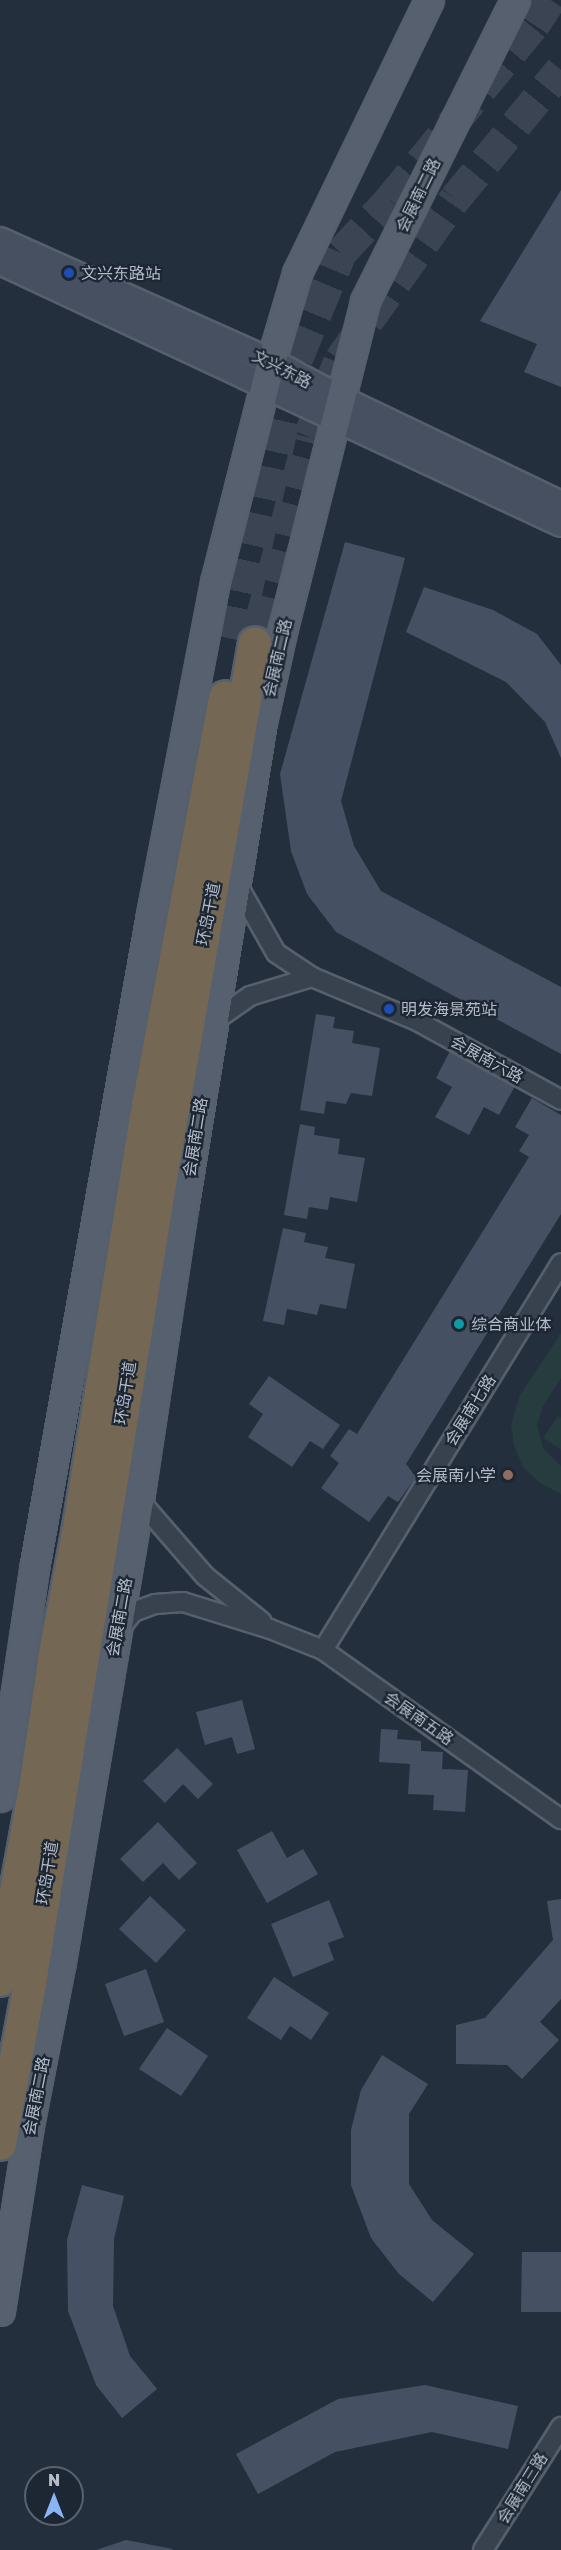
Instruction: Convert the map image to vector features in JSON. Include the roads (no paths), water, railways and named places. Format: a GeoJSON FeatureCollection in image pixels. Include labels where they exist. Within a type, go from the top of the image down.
{"type":"FeatureCollection","features":[{"type":"Feature","properties":{"kind":"highway","name":"环岛干道"},"geometry":{"type":"LineString","coordinates":[[0,1980],[37,1776],[55,1655],[78,1533],[148,1106],[245,642],[30,1983],[0,2144]]}},
{"type":"Feature","properties":{"kind":"main road"},"geometry":{"type":"LineString","coordinates":[[0,1797],[34,1569],[151,914],[215,582],[268,373],[297,273],[429,0]]}},
{"type":"Feature","properties":{"kind":"main road","name":"会展南二路"},"geometry":{"type":"LineString","coordinates":[[0,2311],[139,1500],[213,1022],[266,707],[365,301],[515,0]]}},
{"type":"Feature","properties":{"kind":"main road","name":"文兴东路"},"geometry":{"type":"LineString","coordinates":[[0,240],[340,409],[561,524]]}},
{"type":"Feature","properties":{"kind":"main road","name":"文兴东路"},"geometry":{"type":"LineString","coordinates":[[0,262],[268,373]]}},
{"type":"Feature","properties":{"kind":"main road","name":"文兴东路"},"geometry":{"type":"LineString","coordinates":[[340,409],[561,504]]}},
{"type":"Feature","properties":{"kind":"street","name":"会展南六路"},"geometry":{"type":"LineString","coordinates":[[237,884],[276,953],[312,977],[417,1021],[561,1100]]}},
{"type":"Feature","properties":{"kind":"street"},"geometry":{"type":"LineString","coordinates":[[213,1022],[250,996],[312,977]]}},
{"type":"Feature","properties":{"kind":"street","name":"会展南七路"},"geometry":{"type":"LineString","coordinates":[[323,1650],[561,1263]]}},
{"type":"Feature","properties":{"kind":"street"},"geometry":{"type":"LineString","coordinates":[[139,1500],[205,1576],[270,1629]]}},
{"type":"Feature","properties":{"kind":"street"},"geometry":{"type":"LineString","coordinates":[[116,1634],[133,1612],[155,1604],[183,1602],[270,1629]]}},
{"type":"Feature","properties":{"kind":"street","name":"会展南五路"},"geometry":{"type":"LineString","coordinates":[[270,1629],[323,1650],[561,1819]]}},
{"type":"Feature","properties":{"kind":"street","name":"会展南三路"},"geometry":{"type":"LineString","coordinates":[[483,2550],[561,2427]]}},
{"type":"Feature","properties":{"kind":"tunnel"},"geometry":{"type":"LineString","coordinates":[[236,640],[297,359],[341,253],[390,200],[534,25],[550,0]]}},
{"type":"Feature","properties":{"kind":"tunnel"},"geometry":{"type":"LineString","coordinates":[[259,628],[309,437],[340,360],[455,199],[561,70]]}},
{"type":"Feature","properties":{"kind":"place","name":"文兴东路站"},"geometry":{"type":"Point","coordinates":[69,273]}},
{"type":"Feature","properties":{"kind":"place","name":"明发海景苑站"},"geometry":{"type":"Point","coordinates":[389,1009]}},
{"type":"Feature","properties":{"kind":"place","name":"综合商业体"},"geometry":{"type":"Point","coordinates":[459,1324]}},
{"type":"Feature","properties":{"kind":"place","name":"会展南小学"},"geometry":{"type":"Point","coordinates":[508,1475]}}]}
